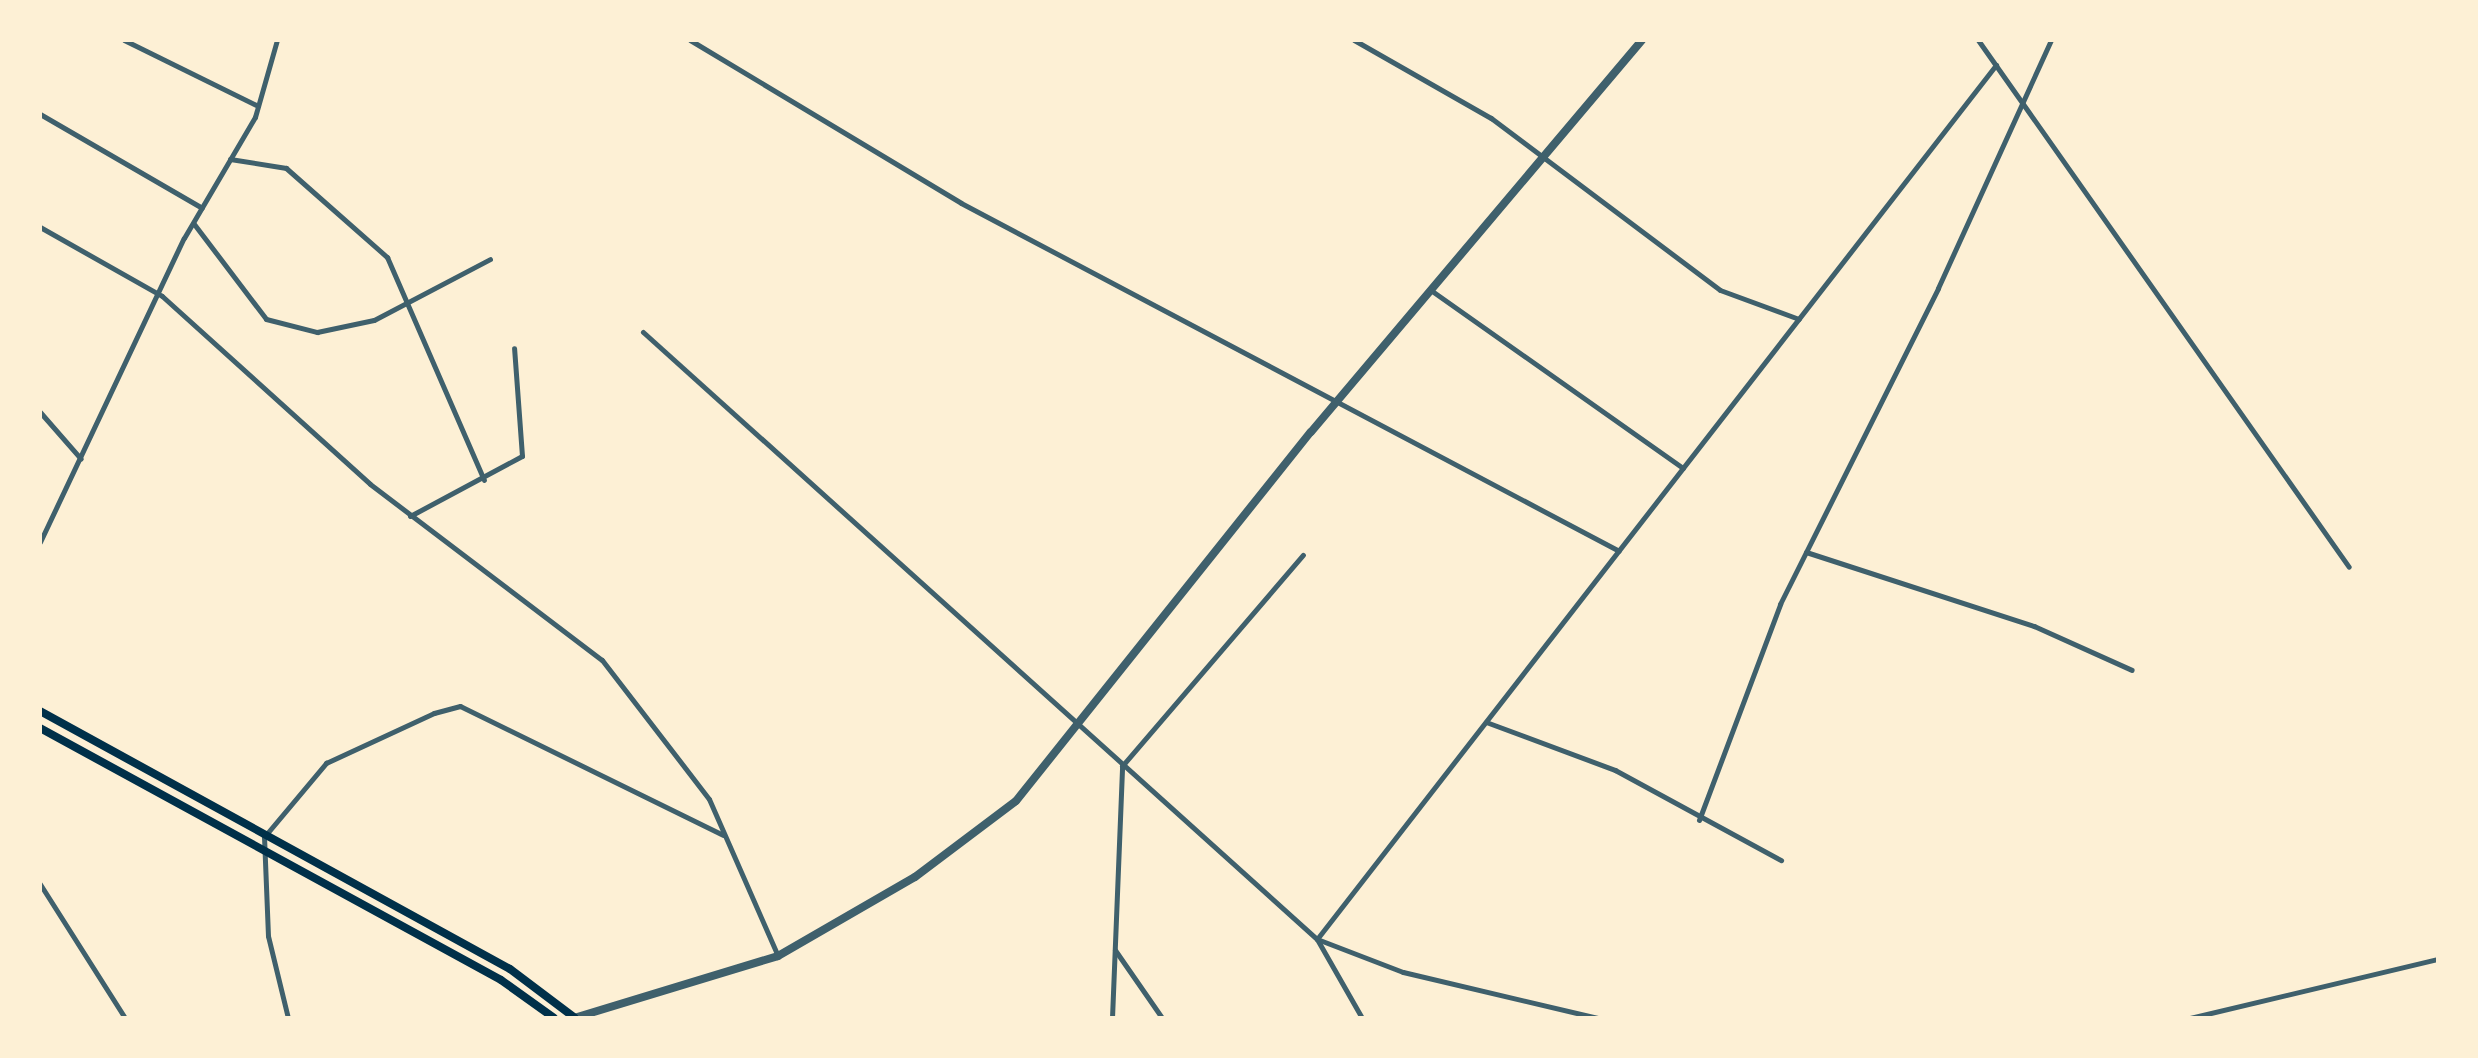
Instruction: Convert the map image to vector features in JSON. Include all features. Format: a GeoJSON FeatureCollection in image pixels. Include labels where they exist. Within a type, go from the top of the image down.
{"type":"FeatureCollection","features":[{"type":"Feature","properties":{"kind":"main road"},"geometry":{"type":"LineString","coordinates":[[40,712],[510,969],[575,1018]]}},
{"type":"Feature","properties":{"kind":"main road"},"geometry":{"type":"LineString","coordinates":[[40,728],[263,854],[502,980],[554,1018]]}},
{"type":"Feature","properties":{"kind":"street"},"geometry":{"type":"LineString","coordinates":[[124,40],[258,106]]}},
{"type":"Feature","properties":{"kind":"street"},"geometry":{"type":"LineString","coordinates":[[40,542],[162,296],[193,223],[258,106],[277,40]]}},
{"type":"Feature","properties":{"kind":"street"},"geometry":{"type":"LineString","coordinates":[[690,40],[961,203],[1619,551]]}},
{"type":"Feature","properties":{"kind":"street"},"geometry":{"type":"LineString","coordinates":[[1354,40],[1491,118],[1720,290],[1798,319]]}},
{"type":"Feature","properties":{"kind":"street"},"geometry":{"type":"LineString","coordinates":[[575,1018],[778,956],[971,838],[1016,801],[1076,721],[1338,399],[1642,40]]}},
{"type":"Feature","properties":{"kind":"street"},"geometry":{"type":"LineString","coordinates":[[1978,40],[2349,568]]}},
{"type":"Feature","properties":{"kind":"street"},"geometry":{"type":"LineString","coordinates":[[1699,820],[1806,552],[2052,40]]}},
{"type":"Feature","properties":{"kind":"street"},"geometry":{"type":"LineString","coordinates":[[1317,940],[1996,65]]}},
{"type":"Feature","properties":{"kind":"street"},"geometry":{"type":"LineString","coordinates":[[40,114],[202,208]]}},
{"type":"Feature","properties":{"kind":"street"},"geometry":{"type":"LineString","coordinates":[[230,159],[286,168],[387,257],[409,299],[484,480]]}},
{"type":"Feature","properties":{"kind":"street"},"geometry":{"type":"LineString","coordinates":[[193,223],[251,305],[277,326],[317,332],[374,320],[490,259]]}},
{"type":"Feature","properties":{"kind":"street"},"geometry":{"type":"LineString","coordinates":[[40,227],[162,296],[410,516],[602,660],[710,799],[778,956]]}},
{"type":"Feature","properties":{"kind":"street"},"geometry":{"type":"LineString","coordinates":[[1432,291],[1683,468]]}},
{"type":"Feature","properties":{"kind":"street"},"geometry":{"type":"LineString","coordinates":[[643,332],[1317,940],[1362,1018]]}},
{"type":"Feature","properties":{"kind":"street"},"geometry":{"type":"LineString","coordinates":[[410,516],[484,480],[522,456],[514,348]]}},
{"type":"Feature","properties":{"kind":"street"},"geometry":{"type":"LineString","coordinates":[[40,412],[81,459]]}},
{"type":"Feature","properties":{"kind":"street"},"geometry":{"type":"LineString","coordinates":[[1806,552],[2034,626],[2132,670]]}},
{"type":"Feature","properties":{"kind":"street"},"geometry":{"type":"LineString","coordinates":[[1112,1018],[1122,766],[1303,554]]}},
{"type":"Feature","properties":{"kind":"street"},"geometry":{"type":"LineString","coordinates":[[288,1018],[268,936],[264,837],[326,763],[460,706],[726,836]]}},
{"type":"Feature","properties":{"kind":"street"},"geometry":{"type":"LineString","coordinates":[[1486,722],[1615,770],[1699,820],[1781,860]]}},
{"type":"Feature","properties":{"kind":"street"},"geometry":{"type":"LineString","coordinates":[[40,884],[126,1018]]}},
{"type":"Feature","properties":{"kind":"street"},"geometry":{"type":"LineString","coordinates":[[1317,940],[1403,972],[1598,1018]]}},
{"type":"Feature","properties":{"kind":"street"},"geometry":{"type":"LineString","coordinates":[[1115,949],[1162,1018]]}},
{"type":"Feature","properties":{"kind":"street"},"geometry":{"type":"LineString","coordinates":[[2190,1018],[2438,960]]}}]}
